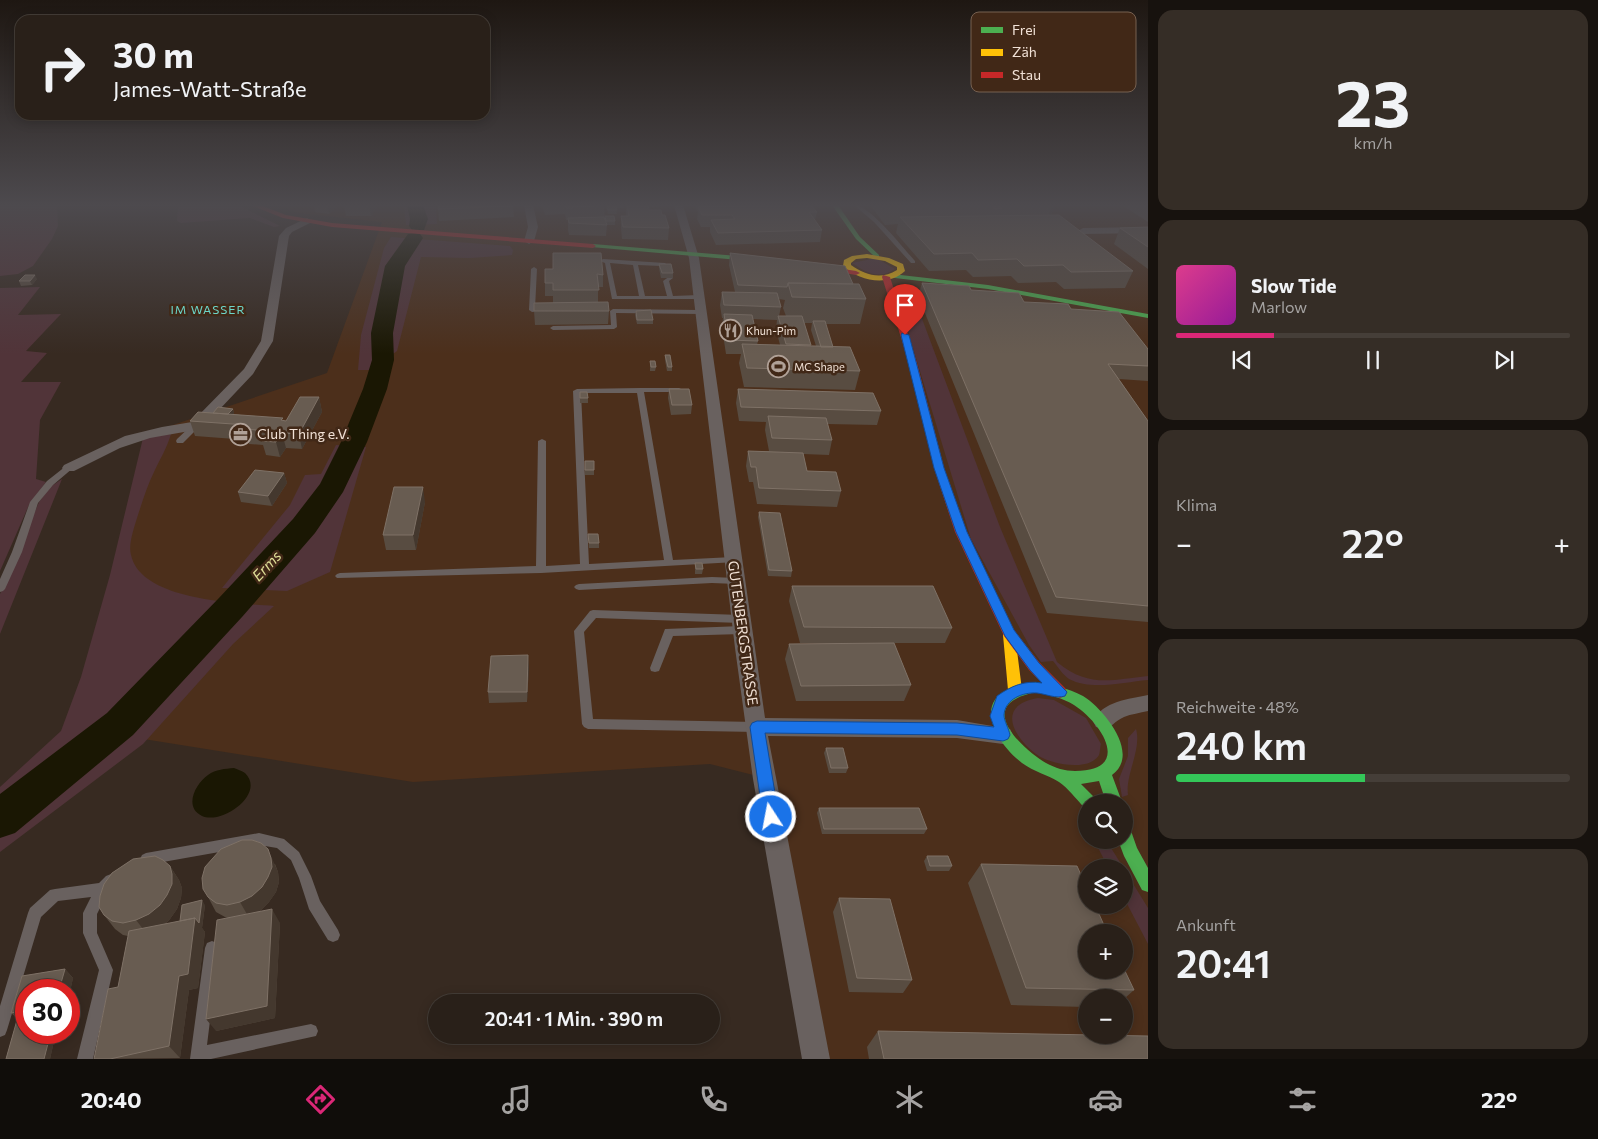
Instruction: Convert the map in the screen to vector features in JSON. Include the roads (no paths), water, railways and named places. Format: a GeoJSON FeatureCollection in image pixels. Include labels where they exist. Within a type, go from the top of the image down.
{"type":"FeatureCollection","features":[{"type":"Feature","properties":{"kind":"street"},"geometry":{"type":"LineString","coordinates":[[69,468],[98,452],[138,436],[166,428],[196,426],[249,371],[264,347],[272,320],[281,254]]}},
{"type":"Feature","properties":{"kind":"street","name":"GUTENBERGSTRASSE"},"geometry":{"type":"LineString","coordinates":[[693,254],[741,624],[766,789],[816,1059]]}},
{"type":"Feature","properties":{"kind":"street"},"geometry":{"type":"LineString","coordinates":[[698,254],[774,261]]}},
{"type":"Feature","properties":{"kind":"street"},"geometry":{"type":"LineString","coordinates":[[856,254],[851,259],[848,266],[880,289],[894,306]]}},
{"type":"Feature","properties":{"kind":"street"},"geometry":{"type":"LineString","coordinates":[[1060,692],[1034,666],[1009,633],[984,583],[949,500],[909,348],[894,306],[894,273],[891,260],[877,256],[830,263],[803,263],[860,274],[894,273],[988,287],[1148,316]]}},
{"type":"Feature","properties":{"kind":"street"},"geometry":{"type":"LineString","coordinates":[[1009,633],[1015,690]]}},
{"type":"Feature","properties":{"kind":"street"},"geometry":{"type":"LineString","coordinates":[[1036,687],[1060,692],[1084,704],[1104,721],[1113,736],[1117,751],[1114,764],[1104,774],[1088,779],[1064,777],[1039,768],[1018,753],[1003,735],[997,716],[1002,700],[1015,690],[1036,687]]}},
{"type":"Feature","properties":{"kind":"street"},"geometry":{"type":"LineString","coordinates":[[1104,721],[1118,710],[1148,703]]}},
{"type":"Feature","properties":{"kind":"street"},"geometry":{"type":"LineString","coordinates":[[757,727],[957,729],[1003,735]]}},
{"type":"Feature","properties":{"kind":"street"},"geometry":{"type":"LineString","coordinates":[[1104,774],[1111,794]]}},
{"type":"Feature","properties":{"kind":"street"},"geometry":{"type":"LineString","coordinates":[[1064,777],[1081,794]]}},
{"type":"Feature","properties":{"kind":"street"},"geometry":{"type":"LineString","coordinates":[[1130,851],[1148,884]]}},
{"type":"Feature","properties":{"kind":"lane"},"geometry":{"type":"LineString","coordinates":[[906,254],[913,262]]}},
{"type":"Feature","properties":{"kind":"lane"},"geometry":{"type":"LineString","coordinates":[[599,260],[664,267]]}},
{"type":"Feature","properties":{"kind":"lane"},"geometry":{"type":"LineString","coordinates":[[607,261],[614,298],[699,297]]}},
{"type":"Feature","properties":{"kind":"lane"},"geometry":{"type":"LineString","coordinates":[[635,263],[642,298]]}},
{"type":"Feature","properties":{"kind":"lane"},"geometry":{"type":"LineString","coordinates":[[534,269],[532,310],[550,310]]}},
{"type":"Feature","properties":{"kind":"lane"},"geometry":{"type":"LineString","coordinates":[[666,279],[670,297]]}},
{"type":"Feature","properties":{"kind":"lane"},"geometry":{"type":"LineString","coordinates":[[604,310],[701,312]]}},
{"type":"Feature","properties":{"kind":"lane"},"geometry":{"type":"LineString","coordinates":[[553,328],[614,327],[613,311]]}},
{"type":"Feature","properties":{"kind":"lane"},"geometry":{"type":"LineString","coordinates":[[640,390],[669,563]]}},
{"type":"Feature","properties":{"kind":"lane"},"geometry":{"type":"LineString","coordinates":[[585,567],[578,391],[680,390]]}},
{"type":"Feature","properties":{"kind":"lane"},"geometry":{"type":"LineString","coordinates":[[180,442],[196,426]]}},
{"type":"Feature","properties":{"kind":"lane"},"geometry":{"type":"LineString","coordinates":[[541,570],[542,441]]}},
{"type":"Feature","properties":{"kind":"lane"},"geometry":{"type":"LineString","coordinates":[[0,589],[17,552],[34,502],[50,483],[69,468]]}},
{"type":"Feature","properties":{"kind":"lane"},"geometry":{"type":"LineString","coordinates":[[340,576],[541,570],[733,560]]}},
{"type":"Feature","properties":{"kind":"lane"},"geometry":{"type":"LineString","coordinates":[[578,586],[712,580],[736,581]]}},
{"type":"Feature","properties":{"kind":"lane"},"geometry":{"type":"LineString","coordinates":[[741,624],[593,614],[579,631],[588,724],[757,727]]}},
{"type":"Feature","properties":{"kind":"lane"},"geometry":{"type":"LineString","coordinates":[[655,668],[670,632],[741,624]]}},
{"type":"Feature","properties":{"kind":"lane"},"geometry":{"type":"LineString","coordinates":[[85,1059],[106,970],[90,933],[90,914],[102,889],[127,868],[147,858],[259,839],[280,843],[295,856],[305,876],[314,904],[333,935]]}},
{"type":"Feature","properties":{"kind":"lane"},"geometry":{"type":"LineString","coordinates":[[0,1030],[35,913],[55,896],[102,889]]}},
{"type":"Feature","properties":{"kind":"lane"},"geometry":{"type":"LineString","coordinates":[[212,948],[198,1056],[311,1031]]}},
{"type":"Feature","properties":{"kind":"waterway","name":"Erms"},"geometry":{"type":"LineString","coordinates":[[0,819],[120,724],[230,608],[304,526],[333,486],[354,442],[375,389],[383,360],[382,333],[395,266],[403,254]]}},
{"type":"Feature","properties":{"kind":"place","name":"Khun-Pim"},"geometry":{"type":"Point","coordinates":[730,331]}},
{"type":"Feature","properties":{"kind":"place","name":"MC Shape"},"geometry":{"type":"Point","coordinates":[778,367]}},
{"type":"Feature","properties":{"kind":"place","name":"Club Thing e.V."},"geometry":{"type":"Point","coordinates":[241,434]}},
{"type":"Feature","properties":{"kind":"district","name":"IM WASSER"},"geometry":{"type":"Point","coordinates":[208,310]}}]}
